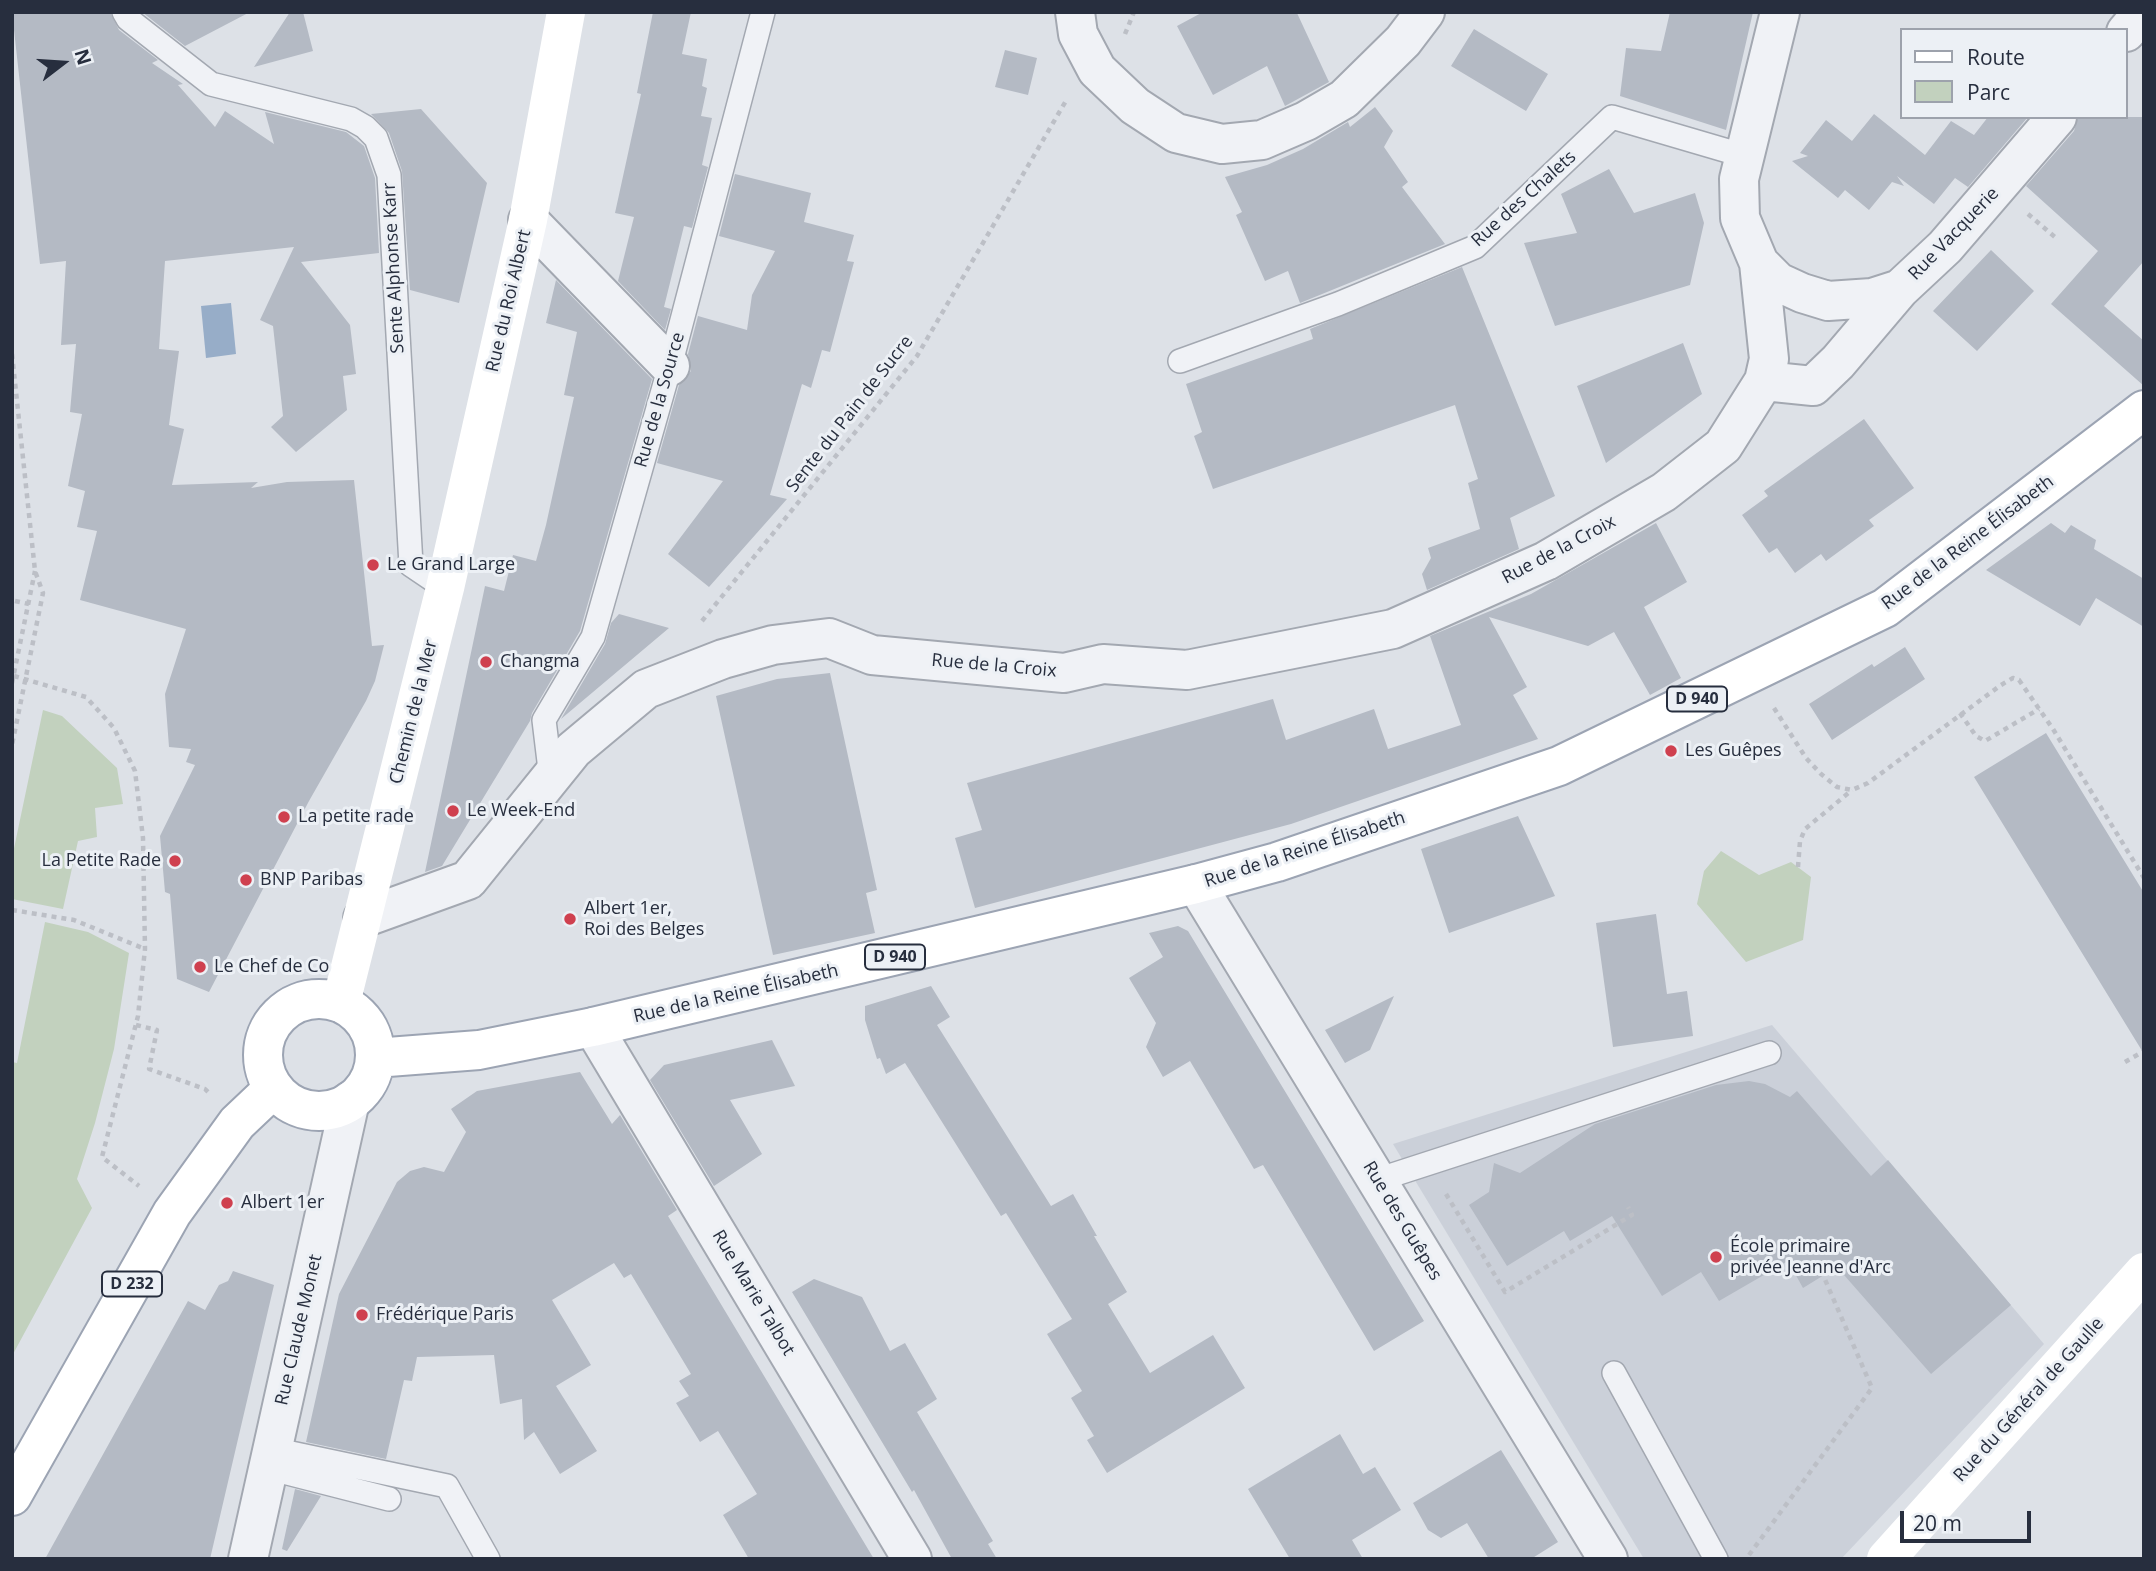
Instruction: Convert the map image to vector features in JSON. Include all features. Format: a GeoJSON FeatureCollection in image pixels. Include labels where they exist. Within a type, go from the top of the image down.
{"type":"FeatureCollection","features":[{"type":"Feature","properties":{"kind":"main road","name":"Rue du Roi Albert"},"geometry":{"type":"LineString","coordinates":[[444,588],[528,220],[566,12]]}},
{"type":"Feature","properties":{"kind":"main road","name":"Rue de la Reine Élisabeth"},"geometry":{"type":"LineString","coordinates":[[375,1058],[479,1050],[593,1027],[1196,884],[1277,862],[1559,766],[1885,608],[2144,410]]}},
{"type":"Feature","properties":{"kind":"main road","name":"Chemin de la Mer"},"geometry":{"type":"LineString","coordinates":[[341,1003],[444,588]]}},
{"type":"Feature","properties":{"kind":"main road"},"geometry":{"type":"LineString","coordinates":[[309,1000],[341,1003],[355,1012],[366,1025],[373,1041],[375,1058],[371,1075],[363,1090],[350,1101],[331,1109],[310,1110],[284,1098],[274,1088],[263,1058],[270,1027],[287,1010],[309,1000]]}},
{"type":"Feature","properties":{"kind":"main road","name":"D 232"},"geometry":{"type":"LineString","coordinates":[[12,1496],[172,1213],[237,1123],[274,1088]]}},
{"type":"Feature","properties":{"kind":"main road","name":"Rue du Général de Gaulle"},"geometry":{"type":"LineString","coordinates":[[1886,1559],[2144,1272]]}},
{"type":"Feature","properties":{"kind":"street"},"geometry":{"type":"LineString","coordinates":[[1075,12],[1078,34],[1097,70],[1136,106],[1175,133],[1222,144],[1262,140],[1344,99],[1403,41],[1424,12]]}},
{"type":"Feature","properties":{"kind":"street","name":"Rue Vacquerie"},"geometry":{"type":"LineString","coordinates":[[1780,12],[1739,179],[1740,218],[1759,263],[1778,282],[1828,301],[1872,298],[1900,289],[1945,247],[2055,119]]}},
{"type":"Feature","properties":{"kind":"street"},"geometry":{"type":"LineString","coordinates":[[2128,30],[2143,12]]}},
{"type":"Feature","properties":{"kind":"street"},"geometry":{"type":"LineString","coordinates":[[528,220],[670,366]]}},
{"type":"Feature","properties":{"kind":"street","name":"Rue de la Croix"},"geometry":{"type":"LineString","coordinates":[[363,918],[468,880],[573,750],[646,689],[723,659],[773,645],[829,638],[872,655],[1063,673],[1104,664],[1187,670],[1394,629],[1546,561],[1664,492],[1723,446],[1764,381],[1769,359],[1759,263]]}},
{"type":"Feature","properties":{"kind":"street"},"geometry":{"type":"LineString","coordinates":[[1764,381],[1813,386],[1838,362],[1900,289]]}},
{"type":"Feature","properties":{"kind":"street","name":"Rue des Guêpes"},"geometry":{"type":"LineString","coordinates":[[1196,884],[1608,1559]]}},
{"type":"Feature","properties":{"kind":"street","name":"Rue Marie Talbot"},"geometry":{"type":"LineString","coordinates":[[593,1027],[912,1559]]}},
{"type":"Feature","properties":{"kind":"street","name":"Rue Claude Monet"},"geometry":{"type":"LineString","coordinates":[[248,1559],[350,1101]]}},
{"type":"Feature","properties":{"kind":"lane","name":"Sente Alphonse Karr"},"geometry":{"type":"LineString","coordinates":[[124,12],[128,19],[211,84],[351,119],[365,127],[376,138],[389,175],[411,565],[444,588]]}},
{"type":"Feature","properties":{"kind":"lane","name":"Rue de la Source"},"geometry":{"type":"LineString","coordinates":[[551,778],[544,720],[593,637],[670,366],[763,12]]}},
{"type":"Feature","properties":{"kind":"lane","name":"Rue des Chalets"},"geometry":{"type":"LineString","coordinates":[[1180,361],[1338,304],[1475,247],[1612,117],[1745,156]]}},
{"type":"Feature","properties":{"kind":"lane"},"geometry":{"type":"LineString","coordinates":[[1377,1180],[1769,1053]]}},
{"type":"Feature","properties":{"kind":"lane"},"geometry":{"type":"LineString","coordinates":[[1614,1373],[1716,1559]]}},
{"type":"Feature","properties":{"kind":"lane"},"geometry":{"type":"LineString","coordinates":[[270,1458],[389,1499]]}},
{"type":"Feature","properties":{"kind":"lane"},"geometry":{"type":"LineString","coordinates":[[270,1458],[447,1486],[488,1559]]}},
{"type":"Feature","properties":{"kind":"path","name":"Sente du Pain de Sucre"},"geometry":{"type":"LineString","coordinates":[[695,629],[917,356],[1074,87],[1097,70]]}},
{"type":"Feature","properties":{"kind":"path"},"geometry":{"type":"LineString","coordinates":[[12,354],[35,571],[43,593],[12,745]]}},
{"type":"Feature","properties":{"kind":"path"},"geometry":{"type":"LineString","coordinates":[[12,683],[35,571]]}},
{"type":"Feature","properties":{"kind":"path"},"geometry":{"type":"LineString","coordinates":[[15,601],[29,604]]}},
{"type":"Feature","properties":{"kind":"path"},"geometry":{"type":"LineString","coordinates":[[14,676],[86,697],[114,728],[135,771],[143,838],[145,949],[136,1025],[102,1157],[172,1213]]}},
{"type":"Feature","properties":{"kind":"path"},"geometry":{"type":"LineString","coordinates":[[1798,867],[1800,841],[1805,829],[1852,790],[1868,783],[1960,713],[2013,678],[2019,680],[2039,709],[2144,878]]}},
{"type":"Feature","properties":{"kind":"path"},"geometry":{"type":"LineString","coordinates":[[1774,707],[1806,758],[1821,774],[1837,787],[1852,790]]}},
{"type":"Feature","properties":{"kind":"path"},"geometry":{"type":"LineString","coordinates":[[1960,713],[1976,736],[1985,741],[2039,709]]}},
{"type":"Feature","properties":{"kind":"path"},"geometry":{"type":"LineString","coordinates":[[12,909],[74,920],[145,949]]}},
{"type":"Feature","properties":{"kind":"path"},"geometry":{"type":"LineString","coordinates":[[136,1025],[157,1031],[149,1069],[205,1089],[237,1123]]}},
{"type":"Feature","properties":{"kind":"path"},"geometry":{"type":"LineString","coordinates":[[2125,1062],[2144,1051]]}},
{"type":"Feature","properties":{"kind":"path"},"geometry":{"type":"LineString","coordinates":[[1428,1164],[1505,1292],[1632,1215],[1628,1207]]}},
{"type":"Feature","properties":{"kind":"path"},"geometry":{"type":"LineString","coordinates":[[1747,1559],[1872,1388],[1823,1275]]}},
{"type":"Feature","properties":{"kind":"shaded area","name":"École primaire privée Jeanne d'Arc"},"geometry":{"type":"Polygon","coordinates":[[[1772,1025],[2044,1344],[1841,1559],[1644,1559],[1393,1144],[1772,1025]]]}},
{"type":"Feature","properties":{"kind":"green space"},"geometry":{"type":"Polygon","coordinates":[[[43,710],[62,716],[117,768],[123,804],[95,808],[97,837],[78,841],[63,909],[12,899],[12,858],[43,710]]]}},
{"type":"Feature","properties":{"kind":"green space"},"geometry":{"type":"Polygon","coordinates":[[[1721,851],[1759,875],[1791,862],[1811,877],[1803,940],[1746,962],[1697,904],[1704,871],[1721,851]]]}},
{"type":"Feature","properties":{"kind":"green space"},"geometry":{"type":"Polygon","coordinates":[[[45,922],[88,932],[129,953],[114,1049],[77,1179],[92,1208],[12,1356],[12,1062],[17,1063],[45,922]]]}},
{"type":"Feature","properties":{"kind":"water"},"geometry":{"type":"Polygon","coordinates":[[[231,303],[236,354],[206,358],[201,306],[231,303]]]}},
{"type":"Feature","properties":{"kind":"building"},"geometry":{"type":"Polygon","coordinates":[[[12,12],[110,12],[119,30],[158,60],[152,63],[183,84],[178,85],[215,127],[225,111],[274,144],[265,112],[346,132],[364,146],[375,178],[379,253],[301,262],[350,325],[356,374],[343,376],[347,410],[296,452],[271,427],[283,416],[273,326],[260,320],[294,247],[165,261],[159,349],[179,351],[169,425],[184,429],[172,485],[258,482],[251,488],[287,482],[354,480],[372,646],[384,645],[375,681],[366,701],[309,801],[209,992],[177,979],[170,894],[165,892],[160,836],[195,765],[186,762],[191,749],[169,747],[165,694],[186,629],[80,600],[97,531],[77,527],[85,491],[68,486],[82,414],[70,412],[76,344],[61,345],[66,261],[40,264],[12,12]]]}},
{"type":"Feature","properties":{"kind":"building"},"geometry":{"type":"Polygon","coordinates":[[[142,12],[250,12],[185,46],[142,12]]]}},
{"type":"Feature","properties":{"kind":"building"},"geometry":{"type":"Polygon","coordinates":[[[290,12],[303,12],[313,51],[254,67],[290,12]]]}},
{"type":"Feature","properties":{"kind":"building"},"geometry":{"type":"Polygon","coordinates":[[[653,12],[691,12],[682,54],[707,59],[702,86],[707,88],[701,116],[712,118],[702,165],[708,167],[692,228],[684,226],[664,307],[671,309],[665,330],[618,281],[634,217],[615,213],[641,94],[637,93],[653,12]]]}},
{"type":"Feature","properties":{"kind":"building"},"geometry":{"type":"Polygon","coordinates":[[[1203,12],[1297,13],[1329,82],[1285,106],[1267,66],[1213,95],[1177,26],[1203,12]]]}},
{"type":"Feature","properties":{"kind":"building"},"geometry":{"type":"Polygon","coordinates":[[[1670,12],[1753,12],[1726,130],[1620,96],[1626,48],[1661,51],[1670,12]]]}},
{"type":"Feature","properties":{"kind":"building"},"geometry":{"type":"Polygon","coordinates":[[[1474,29],[1548,74],[1526,111],[1451,66],[1474,29]]]}},
{"type":"Feature","properties":{"kind":"building"},"geometry":{"type":"Polygon","coordinates":[[[1005,50],[1037,58],[1028,95],[995,87],[1005,50]]]}},
{"type":"Feature","properties":{"kind":"building"},"geometry":{"type":"Polygon","coordinates":[[[1375,107],[1393,131],[1384,147],[1408,182],[1402,187],[1445,244],[1300,303],[1288,271],[1265,281],[1236,215],[1242,212],[1225,177],[1267,165],[1303,149],[1348,122],[1350,127],[1375,107]]]}},
{"type":"Feature","properties":{"kind":"building"},"geometry":{"type":"Polygon","coordinates":[[[421,109],[487,183],[459,303],[410,290],[402,171],[389,133],[371,114],[421,109]]]}},
{"type":"Feature","properties":{"kind":"building"},"geometry":{"type":"Polygon","coordinates":[[[1874,114],[1925,155],[1951,121],[1974,135],[1986,119],[2026,119],[1968,187],[1955,178],[1934,204],[1897,176],[1904,186],[1892,182],[1869,210],[1845,190],[1838,198],[1792,161],[1808,156],[1800,153],[1826,120],[1852,141],[1874,114]]]}},
{"type":"Feature","properties":{"kind":"building"},"geometry":{"type":"Polygon","coordinates":[[[2144,117],[2144,261],[2104,306],[2144,341],[2144,386],[2051,304],[2098,251],[2026,186],[2074,131],[2077,119],[2144,117]]]}},
{"type":"Feature","properties":{"kind":"building"},"geometry":{"type":"Polygon","coordinates":[[[1609,169],[1634,213],[1695,193],[1704,223],[1690,285],[1555,326],[1524,243],[1577,233],[1561,194],[1609,169]]]}},
{"type":"Feature","properties":{"kind":"building"},"geometry":{"type":"Polygon","coordinates":[[[735,174],[811,193],[804,222],[854,235],[847,261],[854,262],[830,352],[822,350],[811,388],[802,384],[770,495],[787,499],[709,587],[668,554],[723,481],[657,463],[679,385],[691,371],[688,354],[698,316],[747,330],[752,295],[775,251],[719,236],[735,174]]]}},
{"type":"Feature","properties":{"kind":"building"},"geometry":{"type":"Polygon","coordinates":[[[1991,250],[2034,291],[1977,351],[1933,311],[1991,250]]]}},
{"type":"Feature","properties":{"kind":"building"},"geometry":{"type":"Polygon","coordinates":[[[1462,267],[1555,496],[1510,518],[1519,549],[1427,590],[1422,574],[1431,558],[1428,548],[1480,529],[1468,483],[1478,479],[1455,405],[1213,489],[1194,436],[1202,432],[1186,384],[1313,339],[1310,329],[1462,267]]]}},
{"type":"Feature","properties":{"kind":"building"},"geometry":{"type":"Polygon","coordinates":[[[556,280],[652,379],[580,631],[532,713],[530,721],[442,866],[425,872],[485,586],[504,591],[513,555],[536,561],[546,525],[574,397],[564,395],[577,332],[546,323],[556,280]]]}},
{"type":"Feature","properties":{"kind":"building"},"geometry":{"type":"Polygon","coordinates":[[[1683,343],[1702,394],[1606,463],[1577,386],[1683,343]]]}},
{"type":"Feature","properties":{"kind":"building"},"geometry":{"type":"Polygon","coordinates":[[[1864,419],[1914,488],[1869,520],[1874,526],[1826,561],[1821,554],[1795,573],[1777,548],[1769,553],[1742,515],[1768,496],[1764,491],[1864,419]]]}},
{"type":"Feature","properties":{"kind":"building"},"geometry":{"type":"Polygon","coordinates":[[[1656,523],[1687,582],[1644,607],[1681,678],[1650,695],[1614,632],[1588,646],[1489,617],[1527,687],[1513,695],[1538,739],[1291,824],[975,908],[955,838],[982,830],[967,783],[1273,699],[1286,740],[1374,709],[1388,749],[1461,725],[1430,636],[1531,594],[1656,523]]]}},
{"type":"Feature","properties":{"kind":"building"},"geometry":{"type":"Polygon","coordinates":[[[2051,523],[2065,533],[2071,525],[2096,540],[2094,549],[2144,579],[2144,627],[2096,598],[2080,626],[1986,570],[2051,523]]]}},
{"type":"Feature","properties":{"kind":"building"},"geometry":{"type":"Polygon","coordinates":[[[619,614],[669,628],[561,719],[605,644],[611,623],[619,614]]]}},
{"type":"Feature","properties":{"kind":"building"},"geometry":{"type":"Polygon","coordinates":[[[1905,647],[1925,679],[1832,740],[1809,704],[1872,664],[1874,667],[1905,647]]]}},
{"type":"Feature","properties":{"kind":"building"},"geometry":{"type":"Polygon","coordinates":[[[830,673],[877,890],[866,893],[875,933],[773,955],[716,696],[777,679],[830,673]]]}},
{"type":"Feature","properties":{"kind":"building"},"geometry":{"type":"Polygon","coordinates":[[[2046,733],[2144,893],[2144,1054],[1974,777],[2046,733]]]}},
{"type":"Feature","properties":{"kind":"building"},"geometry":{"type":"Polygon","coordinates":[[[1518,816],[1555,896],[1449,933],[1421,849],[1518,816]]]}},
{"type":"Feature","properties":{"kind":"building"},"geometry":{"type":"Polygon","coordinates":[[[1656,914],[1667,994],[1687,991],[1693,1036],[1613,1047],[1596,923],[1656,914]]]}},
{"type":"Feature","properties":{"kind":"building"},"geometry":{"type":"Polygon","coordinates":[[[1178,926],[1188,931],[1424,1321],[1374,1351],[1263,1165],[1254,1169],[1190,1061],[1163,1077],[1146,1047],[1156,1023],[1129,978],[1163,957],[1149,933],[1178,926]]]}},
{"type":"Feature","properties":{"kind":"building"},"geometry":{"type":"Polygon","coordinates":[[[931,986],[950,1017],[937,1025],[1051,1206],[1073,1194],[1097,1236],[1094,1236],[1127,1292],[1108,1304],[1150,1373],[1213,1335],[1245,1388],[1107,1473],[1087,1440],[1094,1436],[1071,1398],[1082,1391],[1047,1334],[1072,1319],[1006,1213],[1001,1216],[905,1063],[886,1074],[880,1058],[877,1059],[865,1020],[865,1006],[931,986]]]}},
{"type":"Feature","properties":{"kind":"building"},"geometry":{"type":"Polygon","coordinates":[[[1394,996],[1370,1050],[1345,1063],[1325,1030],[1394,996]]]}},
{"type":"Feature","properties":{"kind":"building"},"geometry":{"type":"Polygon","coordinates":[[[772,1040],[795,1086],[730,1100],[762,1154],[714,1186],[650,1080],[664,1065],[772,1040]]]}},
{"type":"Feature","properties":{"kind":"building"},"geometry":{"type":"Polygon","coordinates":[[[580,1072],[612,1124],[620,1115],[677,1210],[668,1216],[874,1559],[749,1559],[723,1515],[757,1494],[718,1431],[700,1442],[676,1403],[689,1396],[679,1381],[691,1374],[631,1274],[624,1278],[614,1263],[552,1300],[591,1365],[556,1386],[597,1451],[560,1474],[534,1432],[524,1440],[522,1399],[500,1404],[494,1355],[417,1357],[412,1381],[404,1380],[386,1459],[306,1442],[339,1294],[397,1182],[410,1171],[424,1167],[444,1172],[466,1132],[451,1109],[477,1091],[580,1072]]]}},
{"type":"Feature","properties":{"kind":"building"},"geometry":{"type":"Polygon","coordinates":[[[1749,1081],[1765,1084],[1790,1097],[1797,1091],[1871,1176],[1888,1160],[2011,1305],[1931,1374],[1837,1267],[1803,1288],[1788,1261],[1719,1301],[1701,1272],[1662,1296],[1612,1216],[1570,1241],[1564,1231],[1507,1266],[1469,1205],[1489,1192],[1494,1163],[1520,1173],[1595,1124],[1716,1085],[1749,1081]]]}},
{"type":"Feature","properties":{"kind":"building"},"geometry":{"type":"Polygon","coordinates":[[[233,1271],[274,1285],[210,1559],[45,1559],[188,1301],[205,1310],[219,1285],[228,1281],[233,1271]]]}},
{"type":"Feature","properties":{"kind":"building"},"geometry":{"type":"Polygon","coordinates":[[[814,1279],[862,1297],[890,1351],[905,1343],[937,1399],[917,1412],[993,1541],[988,1544],[997,1559],[952,1559],[914,1490],[912,1492],[792,1292],[814,1279]]]}},
{"type":"Feature","properties":{"kind":"building"},"geometry":{"type":"Polygon","coordinates":[[[1340,1434],[1363,1474],[1375,1467],[1401,1510],[1352,1540],[1363,1559],[1290,1559],[1248,1489],[1340,1434]]]}},
{"type":"Feature","properties":{"kind":"building"},"geometry":{"type":"Polygon","coordinates":[[[1501,1450],[1558,1542],[1531,1559],[1489,1559],[1467,1523],[1441,1538],[1428,1530],[1413,1503],[1501,1450]]]}},
{"type":"Feature","properties":{"kind":"building"},"geometry":{"type":"Polygon","coordinates":[[[295,1489],[321,1496],[287,1551],[282,1549],[295,1489]]]}},
{"type":"Feature","properties":{"kind":"place","name":"Le Grand Large"},"geometry":{"type":"Point","coordinates":[373,565]}},
{"type":"Feature","properties":{"kind":"place","name":"Changma"},"geometry":{"type":"Point","coordinates":[486,662]}},
{"type":"Feature","properties":{"kind":"place","name":"Les Guêpes"},"geometry":{"type":"Point","coordinates":[1671,751]}},
{"type":"Feature","properties":{"kind":"place","name":"Le Week-End"},"geometry":{"type":"Point","coordinates":[453,811]}},
{"type":"Feature","properties":{"kind":"place","name":"La petite rade"},"geometry":{"type":"Point","coordinates":[284,817]}},
{"type":"Feature","properties":{"kind":"place","name":"La Petite Rade"},"geometry":{"type":"Point","coordinates":[175,861]}},
{"type":"Feature","properties":{"kind":"place","name":"BNP Paribas"},"geometry":{"type":"Point","coordinates":[246,880]}},
{"type":"Feature","properties":{"kind":"place","name":"Albert 1er, Roi des Belges"},"geometry":{"type":"Point","coordinates":[570,919]}},
{"type":"Feature","properties":{"kind":"place","name":"Le Chef de Co"},"geometry":{"type":"Point","coordinates":[200,967]}},
{"type":"Feature","properties":{"kind":"place","name":"Albert 1er"},"geometry":{"type":"Point","coordinates":[227,1203]}},
{"type":"Feature","properties":{"kind":"place","name":"École primaire privée Jeanne d'Arc"},"geometry":{"type":"Point","coordinates":[1716,1257]}},
{"type":"Feature","properties":{"kind":"place","name":"Frédérique Paris"},"geometry":{"type":"Point","coordinates":[362,1315]}}]}
